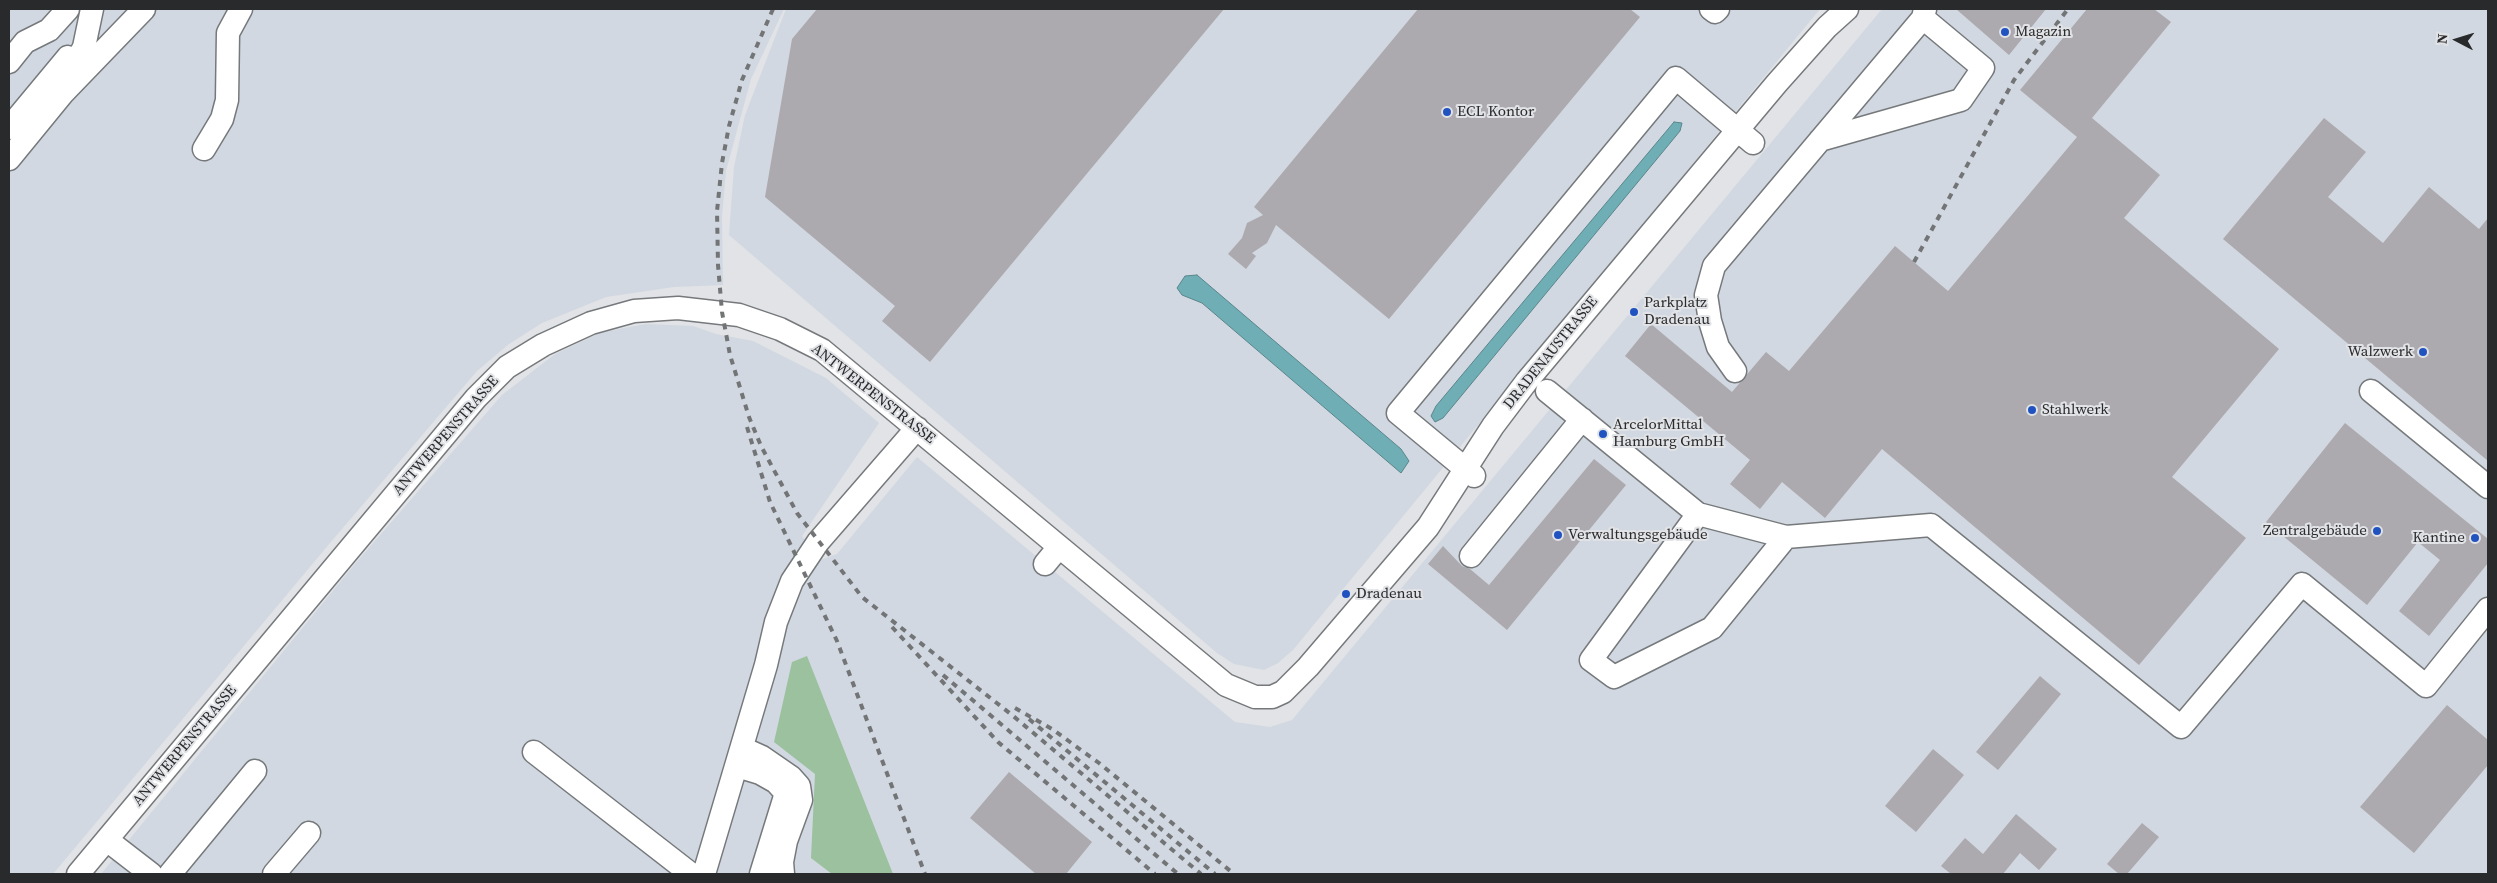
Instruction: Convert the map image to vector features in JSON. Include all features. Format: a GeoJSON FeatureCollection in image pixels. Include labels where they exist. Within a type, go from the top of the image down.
{"type":"FeatureCollection","features":[{"type":"Feature","properties":{"kind":"street"},"geometry":{"type":"LineString","coordinates":[[9,78],[68,9]]}},
{"type":"Feature","properties":{"kind":"street"},"geometry":{"type":"LineString","coordinates":[[9,143],[75,65],[84,46],[92,9]]}},
{"type":"Feature","properties":{"kind":"street"},"geometry":{"type":"LineString","coordinates":[[9,158],[63,93],[144,9]]}},
{"type":"Feature","properties":{"kind":"street"},"geometry":{"type":"LineString","coordinates":[[204,149],[222,119],[227,100],[228,32],[241,9]]}},
{"type":"Feature","properties":{"kind":"street"},"geometry":{"type":"LineString","coordinates":[[1711,9],[1715,12],[1718,9]]}},
{"type":"Feature","properties":{"kind":"street","name":"DRADENAUSTRASSE"},"geometry":{"type":"LineString","coordinates":[[1263,698],[1283,692],[1308,667],[1428,527],[1469,472],[1527,381],[1745,136],[1827,27],[1847,9]]}},
{"type":"Feature","properties":{"kind":"street"},"geometry":{"type":"LineString","coordinates":[[1735,370],[1718,347],[1710,321],[1706,295],[1714,266],[1924,13],[1983,68],[1961,100],[1820,140]]}},
{"type":"Feature","properties":{"kind":"street"},"geometry":{"type":"LineString","coordinates":[[9,62],[25,42],[49,30]]}},
{"type":"Feature","properties":{"kind":"street"},"geometry":{"type":"LineString","coordinates":[[9,128],[87,32]]}},
{"type":"Feature","properties":{"kind":"street"},"geometry":{"type":"LineString","coordinates":[[1469,472],[1398,413],[1676,78],[1745,136]]}},
{"type":"Feature","properties":{"kind":"street","name":"ANTWERPENSTRASSE"},"geometry":{"type":"LineString","coordinates":[[84,872],[114,845],[476,398],[507,367],[543,345],[591,323],[634,311],[678,308],[740,315],[780,329],[822,350],[917,428],[1052,555],[1226,685],[1247,696],[1263,698]]}},
{"type":"Feature","properties":{"kind":"street"},"geometry":{"type":"LineString","coordinates":[[1547,391],[1698,514],[1786,537],[1931,525],[2181,727],[2302,584],[2426,686],[2488,609]]}},
{"type":"Feature","properties":{"kind":"street"},"geometry":{"type":"LineString","coordinates":[[2371,391],[2488,487]]}},
{"type":"Feature","properties":{"kind":"street"},"geometry":{"type":"LineString","coordinates":[[1471,556],[1582,419]]}},
{"type":"Feature","properties":{"kind":"street"},"geometry":{"type":"LineString","coordinates":[[704,874],[766,666],[776,622],[792,581],[818,542],[917,428]]}},
{"type":"Feature","properties":{"kind":"street"},"geometry":{"type":"LineString","coordinates":[[1698,514],[1591,660],[1614,677],[1712,628],[1786,537]]}},
{"type":"Feature","properties":{"kind":"street"},"geometry":{"type":"LineString","coordinates":[[534,752],[692,874]]}},
{"type":"Feature","properties":{"kind":"street"},"geometry":{"type":"LineString","coordinates":[[739,757],[760,773],[776,782],[786,794],[761,874]]}},
{"type":"Feature","properties":{"kind":"street"},"geometry":{"type":"LineString","coordinates":[[739,757],[762,757],[791,777],[799,786],[801,800],[786,841],[782,862],[783,874]]}},
{"type":"Feature","properties":{"kind":"street"},"geometry":{"type":"LineString","coordinates":[[170,874],[254,770]]}},
{"type":"Feature","properties":{"kind":"street"},"geometry":{"type":"LineString","coordinates":[[274,874],[309,833]]}},
{"type":"Feature","properties":{"kind":"street"},"geometry":{"type":"LineString","coordinates":[[114,845],[151,874]]}},
{"type":"Feature","properties":{"kind":"shaded area"},"geometry":{"type":"Polygon","coordinates":[[[9,9],[784,9],[751,79],[726,171],[722,216],[723,285],[674,287],[606,297],[542,323],[509,344],[477,371],[330,543],[53,874],[9,874],[9,9]]]}},
{"type":"Feature","properties":{"kind":"shaded area"},"geometry":{"type":"Polygon","coordinates":[[[786,9],[1820,9],[1293,650],[1278,663],[1264,670],[1234,664],[1217,653],[729,235],[734,167],[745,115],[786,9]]]}},
{"type":"Feature","properties":{"kind":"shaded area","name":"ArcelorMittal Hamburg GmbH"},"geometry":{"type":"Polygon","coordinates":[[[1882,9],[2488,9],[2488,874],[101,874],[354,565],[502,395],[555,354],[602,332],[646,324],[693,326],[716,334],[753,341],[826,378],[879,423],[802,536],[820,560],[837,554],[917,457],[1235,722],[1270,727],[1292,720],[1882,9]]]}},
{"type":"Feature","properties":{"kind":"green space"},"geometry":{"type":"Polygon","coordinates":[[[807,656],[893,874],[832,874],[811,858],[815,774],[774,742],[792,662],[807,656]]]}},
{"type":"Feature","properties":{"kind":"water"},"geometry":{"type":"Polygon","coordinates":[[[1674,122],[1682,123],[1680,131],[1443,418],[1435,422],[1431,416],[1436,406],[1674,122]]]}},
{"type":"Feature","properties":{"kind":"water"},"geometry":{"type":"Polygon","coordinates":[[[1197,275],[1401,449],[1409,461],[1401,473],[1202,303],[1182,295],[1177,288],[1185,276],[1197,275]]]}},
{"type":"Feature","properties":{"kind":"building"},"geometry":{"type":"Polygon","coordinates":[[[817,9],[1224,9],[930,362],[882,321],[895,306],[765,197],[792,39],[817,9]]]}},
{"type":"Feature","properties":{"kind":"building","name":"ECL Kontor"},"geometry":{"type":"Polygon","coordinates":[[[1418,9],[1630,9],[1640,17],[1389,319],[1276,225],[1267,243],[1252,253],[1256,256],[1246,269],[1228,254],[1242,238],[1247,223],[1263,215],[1254,207],[1418,9]]]}},
{"type":"Feature","properties":{"kind":"building","name":"Magazin"},"geometry":{"type":"Polygon","coordinates":[[[1956,9],[2046,9],[2009,55],[1956,9]]]}},
{"type":"Feature","properties":{"kind":"building","name":"Stahlwerk"},"geometry":{"type":"Polygon","coordinates":[[[2087,9],[2154,9],[2171,22],[2092,118],[2160,175],[2124,218],[2279,349],[2172,477],[2246,538],[2139,665],[1882,449],[1825,518],[1782,482],[1760,509],[1730,484],[1750,460],[1625,356],[1651,324],[1732,392],[1766,352],[1789,371],[1895,246],[1948,291],[2077,137],[2020,90],[2087,9]]]}},
{"type":"Feature","properties":{"kind":"building","name":"Walzwerk"},"geometry":{"type":"Polygon","coordinates":[[[2324,118],[2366,152],[2328,197],[2383,243],[2429,187],[2479,229],[2488,218],[2488,461],[2223,239],[2324,118]]]}},
{"type":"Feature","properties":{"kind":"building","name":"Zentralgebäude"},"geometry":{"type":"Polygon","coordinates":[[[2345,423],[2488,539],[2488,563],[2429,636],[2399,611],[2440,560],[2418,542],[2367,605],[2266,522],[2345,423]]]}},
{"type":"Feature","properties":{"kind":"building","name":"Verwaltungsgebäude"},"geometry":{"type":"Polygon","coordinates":[[[1594,459],[1626,485],[1507,630],[1428,564],[1443,546],[1462,566],[1470,569],[1489,585],[1594,459]]]}},
{"type":"Feature","properties":{"kind":"building"},"geometry":{"type":"Polygon","coordinates":[[[2040,676],[2061,694],[1998,770],[1976,752],[2040,676]]]}},
{"type":"Feature","properties":{"kind":"building"},"geometry":{"type":"Polygon","coordinates":[[[2447,705],[2488,740],[2488,765],[2414,853],[2360,807],[2447,705]]]}},
{"type":"Feature","properties":{"kind":"building"},"geometry":{"type":"Polygon","coordinates":[[[1933,749],[1964,775],[1916,832],[1885,806],[1933,749]]]}},
{"type":"Feature","properties":{"kind":"building"},"geometry":{"type":"Polygon","coordinates":[[[1009,772],[1092,842],[1066,874],[1036,874],[970,818],[1009,772]]]}},
{"type":"Feature","properties":{"kind":"building"},"geometry":{"type":"Polygon","coordinates":[[[2016,814],[2057,849],[2039,870],[2020,853],[2003,874],[1951,874],[1941,866],[1965,838],[1983,854],[2016,814]]]}},
{"type":"Feature","properties":{"kind":"building"},"geometry":{"type":"Polygon","coordinates":[[[2142,823],[2159,837],[2127,874],[2119,874],[2107,864],[2142,823]]]}},
{"type":"Feature","properties":{"kind":"railway"},"geometry":{"type":"LineString","coordinates":[[773,9],[742,80],[729,126],[722,163],[717,211],[718,265],[722,312],[730,355],[749,417],[761,446],[797,513],[862,597],[1012,715],[1201,874]]}},
{"type":"Feature","properties":{"kind":"railway"},"geometry":{"type":"LineString","coordinates":[[1914,262],[2014,80],[2068,9]]}},
{"type":"Feature","properties":{"kind":"railway"},"geometry":{"type":"LineString","coordinates":[[747,427],[770,502],[837,641],[925,874]]}},
{"type":"Feature","properties":{"kind":"railway"},"geometry":{"type":"LineString","coordinates":[[892,627],[998,742],[1155,874]]}},
{"type":"Feature","properties":{"kind":"railway"},"geometry":{"type":"LineString","coordinates":[[943,675],[1178,874]]}},
{"type":"Feature","properties":{"kind":"railway"},"geometry":{"type":"LineString","coordinates":[[1015,708],[1052,729],[1099,763],[1234,874]]}},
{"type":"Feature","properties":{"kind":"railway"},"geometry":{"type":"LineString","coordinates":[[1029,719],[1215,874]]}},
{"type":"Feature","properties":{"kind":"place","name":"Magazin"},"geometry":{"type":"Point","coordinates":[2005,32]}},
{"type":"Feature","properties":{"kind":"place","name":"ECL Kontor"},"geometry":{"type":"Point","coordinates":[1447,112]}},
{"type":"Feature","properties":{"kind":"place","name":"Parkplatz Dradenau"},"geometry":{"type":"Point","coordinates":[1634,312]}},
{"type":"Feature","properties":{"kind":"place","name":"Walzwerk"},"geometry":{"type":"Point","coordinates":[2423,352]}},
{"type":"Feature","properties":{"kind":"place","name":"Stahlwerk"},"geometry":{"type":"Point","coordinates":[2032,410]}},
{"type":"Feature","properties":{"kind":"place","name":"ArcelorMittal Hamburg GmbH"},"geometry":{"type":"Point","coordinates":[1603,434]}},
{"type":"Feature","properties":{"kind":"place","name":"Zentralgebäude"},"geometry":{"type":"Point","coordinates":[2377,531]}},
{"type":"Feature","properties":{"kind":"place","name":"Verwaltungsgebäude"},"geometry":{"type":"Point","coordinates":[1558,535]}},
{"type":"Feature","properties":{"kind":"place","name":"Kantine"},"geometry":{"type":"Point","coordinates":[2475,538]}},
{"type":"Feature","properties":{"kind":"place","name":"Dradenau"},"geometry":{"type":"Point","coordinates":[1346,594]}}]}
